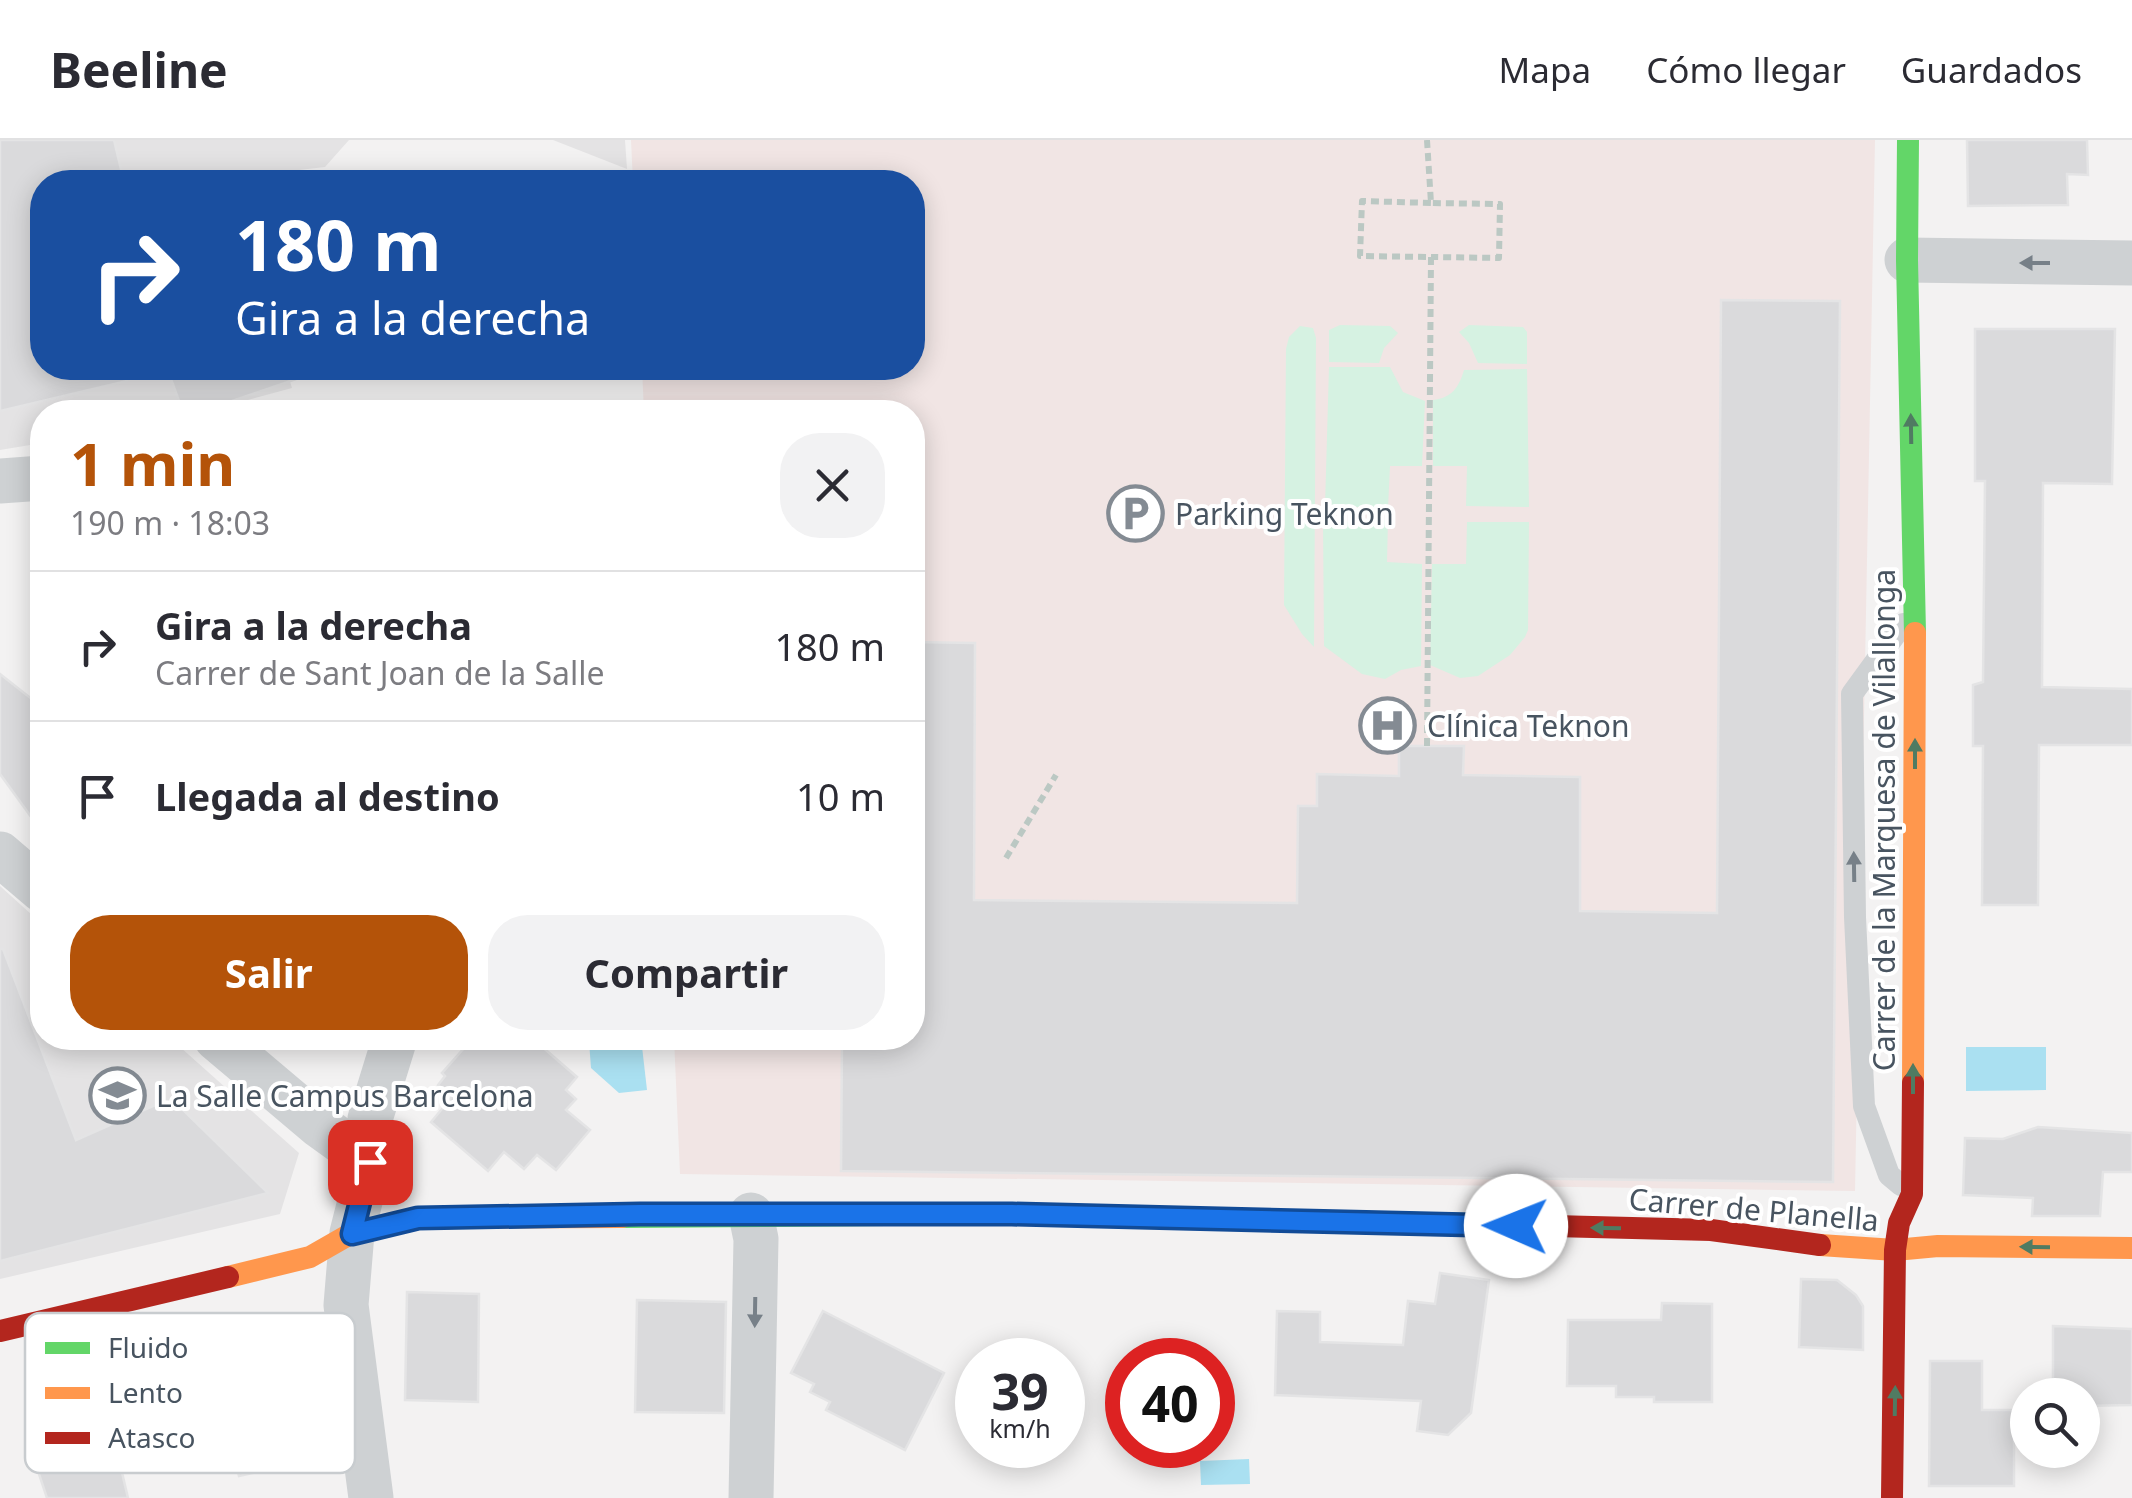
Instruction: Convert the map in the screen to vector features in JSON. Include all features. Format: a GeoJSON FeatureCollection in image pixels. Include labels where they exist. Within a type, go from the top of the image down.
{"type":"FeatureCollection","features":[{"type":"Feature","properties":{"kind":"street","name":"Carrer de la Marquesa de Vilallonga"},"geometry":{"type":"LineString","coordinates":[[1892,1498],[1896,1250],[1899,1223],[1912,1194],[1915,608],[1908,140]]}},
{"type":"Feature","properties":{"kind":"street"},"geometry":{"type":"LineString","coordinates":[[1907,260],[2132,263]]}},
{"type":"Feature","properties":{"kind":"street"},"geometry":{"type":"LineString","coordinates":[[0,480],[30,479]]}},
{"type":"Feature","properties":{"kind":"street"},"geometry":{"type":"LineString","coordinates":[[0,854],[30,880]]}},
{"type":"Feature","properties":{"kind":"street"},"geometry":{"type":"LineString","coordinates":[[230,1050],[320,1126],[370,1162]]}},
{"type":"Feature","properties":{"kind":"street"},"geometry":{"type":"LineString","coordinates":[[347,1313],[352,1234],[370,1162],[370,1119],[391,1050]]}},
{"type":"Feature","properties":{"kind":"street"},"geometry":{"type":"LineString","coordinates":[[751,1214],[756,1238],[751,1498]]}},
{"type":"Feature","properties":{"kind":"street","name":"Carrer de Planella"},"geometry":{"type":"LineString","coordinates":[[75,1313],[310,1257],[352,1234],[418,1218],[1012,1214],[1711,1230],[1847,1248],[1896,1250],[1938,1246],[2132,1248]]}},
{"type":"Feature","properties":{"kind":"street","name":"Carrer de Planella"},"geometry":{"type":"LineString","coordinates":[[0,1331],[25,1325]]}},
{"type":"Feature","properties":{"kind":"street"},"geometry":{"type":"LineString","coordinates":[[355,1374],[371,1498]]}},
{"type":"Feature","properties":{"kind":"lane"},"geometry":{"type":"LineString","coordinates":[[1912,1194],[1889,1175],[1864,1106],[1855,917],[1852,694],[1915,608]]}},
{"type":"Feature","properties":{"kind":"path"},"geometry":{"type":"LineString","coordinates":[[1427,140],[1431,202]]}},
{"type":"Feature","properties":{"kind":"path"},"geometry":{"type":"LineString","coordinates":[[1362,201],[1431,202],[1500,204],[1499,258],[1360,256],[1362,201]]}},
{"type":"Feature","properties":{"kind":"path"},"geometry":{"type":"LineString","coordinates":[[1428,746],[1431,257]]}},
{"type":"Feature","properties":{"kind":"path"},"geometry":{"type":"LineString","coordinates":[[1006,858],[1056,775]]}},
{"type":"Feature","properties":{"kind":"shaded area"},"geometry":{"type":"Polygon","coordinates":[[[0,140],[349,140],[325,167],[299,170],[30,170],[30,380],[290,380],[292,388],[248,400],[30,400],[30,445],[0,450],[0,140]]]}},
{"type":"Feature","properties":{"kind":"shaded area"},"geometry":{"type":"Polygon","coordinates":[[[553,140],[625,140],[627,169],[553,140]]]}},
{"type":"Feature","properties":{"kind":"shaded area","name":"Clínica Teknon"},"geometry":{"type":"Polygon","coordinates":[[[631,140],[1875,140],[1855,1191],[680,1174],[675,1050],[925,1050],[925,400],[643,400],[643,380],[925,380],[925,170],[632,170],[631,140]]]}},
{"type":"Feature","properties":{"kind":"shaded area","name":"La Salle Campus Barcelona"},"geometry":{"type":"Polygon","coordinates":[[[0,886],[30,913],[30,1050],[183,1050],[299,1153],[280,1214],[0,1279],[0,886]]]}},
{"type":"Feature","properties":{"kind":"green space"},"geometry":{"type":"Polygon","coordinates":[[[1340,325],[1390,326],[1398,333],[1384,348],[1379,363],[1329,362],[1329,330],[1340,325]]]}},
{"type":"Feature","properties":{"kind":"green space"},"geometry":{"type":"Polygon","coordinates":[[[1469,325],[1523,327],[1527,332],[1527,364],[1478,363],[1459,332],[1469,325]]]}},
{"type":"Feature","properties":{"kind":"green space"},"geometry":{"type":"Polygon","coordinates":[[[1300,326],[1313,328],[1316,338],[1314,647],[1284,605],[1286,349],[1289,337],[1300,326]]]}},
{"type":"Feature","properties":{"kind":"green space"},"geometry":{"type":"Polygon","coordinates":[[[1329,367],[1390,367],[1403,392],[1425,401],[1422,466],[1390,466],[1388,508],[1325,506],[1329,367]]]}},
{"type":"Feature","properties":{"kind":"green space"},"geometry":{"type":"Polygon","coordinates":[[[1527,369],[1529,507],[1466,506],[1467,466],[1433,466],[1433,400],[1454,391],[1464,370],[1527,369]]]}},
{"type":"Feature","properties":{"kind":"green space"},"geometry":{"type":"Polygon","coordinates":[[[1388,520],[1387,562],[1422,564],[1421,666],[1401,670],[1385,679],[1362,674],[1324,646],[1323,523],[1388,520]]]}},
{"type":"Feature","properties":{"kind":"green space"},"geometry":{"type":"Polygon","coordinates":[[[1467,522],[1529,522],[1528,630],[1510,655],[1478,676],[1460,678],[1430,665],[1432,564],[1466,564],[1467,522]]]}},
{"type":"Feature","properties":{"kind":"water"},"geometry":{"type":"Polygon","coordinates":[[[1966,1047],[2046,1047],[2046,1090],[1966,1091],[1966,1047]]]}},
{"type":"Feature","properties":{"kind":"water"},"geometry":{"type":"Polygon","coordinates":[[[590,1050],[642,1050],[647,1090],[619,1093],[591,1068],[590,1050]]]}},
{"type":"Feature","properties":{"kind":"water"},"geometry":{"type":"Polygon","coordinates":[[[1249,1459],[1250,1484],[1201,1485],[1200,1468],[1235,1468],[1235,1460],[1249,1459]]]}},
{"type":"Feature","properties":{"kind":"building"},"geometry":{"type":"Polygon","coordinates":[[[0,140],[114,140],[121,170],[30,170],[30,380],[127,381],[47,400],[30,400],[30,404],[0,411],[0,140]]]}},
{"type":"Feature","properties":{"kind":"building"},"geometry":{"type":"Polygon","coordinates":[[[1967,140],[2087,140],[2088,175],[2067,174],[2068,205],[1968,206],[1967,140]]]}},
{"type":"Feature","properties":{"kind":"building"},"geometry":{"type":"Polygon","coordinates":[[[1721,300],[1840,301],[1833,1182],[841,1171],[842,1050],[925,1050],[925,642],[975,643],[974,900],[1297,903],[1298,806],[1317,806],[1317,774],[1399,776],[1399,746],[1464,746],[1463,775],[1580,777],[1580,911],[1717,913],[1721,300]]]}},
{"type":"Feature","properties":{"kind":"building"},"geometry":{"type":"Polygon","coordinates":[[[1975,329],[2115,329],[2112,484],[2043,483],[2042,687],[2132,689],[2132,745],[2039,745],[2038,905],[1982,905],[1983,746],[1973,746],[1973,685],[1983,682],[1985,481],[1975,481],[1975,329]]]}},
{"type":"Feature","properties":{"kind":"building"},"geometry":{"type":"Polygon","coordinates":[[[171,380],[294,380],[235,400],[179,400],[171,380]]]}},
{"type":"Feature","properties":{"kind":"building"},"geometry":{"type":"Polygon","coordinates":[[[0,674],[30,698],[30,815],[0,774],[0,674]]]}},
{"type":"Feature","properties":{"kind":"building"},"geometry":{"type":"Polygon","coordinates":[[[3,949],[30,1020],[30,1050],[42,1050],[76,1140],[171,1098],[268,1193],[0,1261],[3,949]]]}},
{"type":"Feature","properties":{"kind":"building"},"geometry":{"type":"Polygon","coordinates":[[[462,1050],[546,1050],[577,1077],[566,1090],[576,1099],[566,1110],[590,1130],[556,1170],[537,1155],[524,1169],[504,1152],[488,1171],[431,1122],[452,1097],[438,1085],[445,1076],[442,1073],[462,1050]]]}},
{"type":"Feature","properties":{"kind":"building"},"geometry":{"type":"Polygon","coordinates":[[[2038,1127],[2132,1133],[2132,1172],[2103,1172],[2100,1216],[2032,1216],[2033,1198],[1963,1195],[1965,1138],[2003,1139],[2038,1127]]]}},
{"type":"Feature","properties":{"kind":"building"},"geometry":{"type":"Polygon","coordinates":[[[1440,1273],[1489,1280],[1471,1413],[1448,1435],[1417,1431],[1421,1401],[1275,1395],[1277,1311],[1320,1312],[1320,1342],[1403,1345],[1408,1301],[1435,1304],[1440,1273]]]}},
{"type":"Feature","properties":{"kind":"building"},"geometry":{"type":"Polygon","coordinates":[[[1801,1279],[1837,1280],[1856,1295],[1863,1306],[1863,1350],[1799,1347],[1801,1279]]]}},
{"type":"Feature","properties":{"kind":"building"},"geometry":{"type":"Polygon","coordinates":[[[407,1292],[479,1294],[478,1402],[405,1400],[407,1292]]]}},
{"type":"Feature","properties":{"kind":"building"},"geometry":{"type":"Polygon","coordinates":[[[637,1300],[726,1302],[724,1413],[635,1412],[637,1300]]]}},
{"type":"Feature","properties":{"kind":"building"},"geometry":{"type":"Polygon","coordinates":[[[1662,1303],[1712,1304],[1712,1402],[1654,1402],[1654,1397],[1616,1397],[1616,1386],[1567,1386],[1568,1320],[1661,1320],[1662,1303]]]}},
{"type":"Feature","properties":{"kind":"building"},"geometry":{"type":"Polygon","coordinates":[[[823,1311],[944,1373],[905,1450],[826,1410],[830,1402],[810,1392],[814,1384],[791,1373],[823,1311]]]}},
{"type":"Feature","properties":{"kind":"building"},"geometry":{"type":"Polygon","coordinates":[[[2053,1326],[2132,1329],[2132,1405],[2100,1406],[2100,1378],[2053,1378],[2053,1326]]]}},
{"type":"Feature","properties":{"kind":"building"},"geometry":{"type":"Polygon","coordinates":[[[1930,1361],[1982,1361],[1982,1410],[2010,1410],[2010,1468],[2014,1468],[2014,1486],[1929,1486],[1930,1361]]]}},
{"type":"Feature","properties":{"kind":"building"},"geometry":{"type":"Polygon","coordinates":[[[39,1473],[122,1473],[128,1498],[47,1498],[39,1473]]]}},
{"type":"Feature","properties":{"kind":"traffic: fast"},"geometry":{"type":"LineString","coordinates":[[1908,140],[1915,633]]}},
{"type":"Feature","properties":{"kind":"traffic: fast"},"geometry":{"type":"LineString","coordinates":[[622,1217],[1011,1214],[1514,1225]]}},
{"type":"Feature","properties":{"kind":"traffic: slow"},"geometry":{"type":"LineString","coordinates":[[1913,1083],[1915,633]]}},
{"type":"Feature","properties":{"kind":"traffic: slow"},"geometry":{"type":"LineString","coordinates":[[228,1277],[310,1257],[352,1233],[418,1218],[622,1217]]}},
{"type":"Feature","properties":{"kind":"traffic: slow"},"geometry":{"type":"LineString","coordinates":[[1820,1245],[1895,1250],[1938,1246],[2132,1248]]}},
{"type":"Feature","properties":{"kind":"traffic: jam"},"geometry":{"type":"LineString","coordinates":[[1892,1498],[1895,1250],[1899,1223],[1912,1194],[1913,1083]]}},
{"type":"Feature","properties":{"kind":"traffic: jam"},"geometry":{"type":"LineString","coordinates":[[1514,1225],[1711,1230],[1820,1245]]}},
{"type":"Feature","properties":{"kind":"traffic: jam"},"geometry":{"type":"LineString","coordinates":[[76,1313],[228,1277]]}},
{"type":"Feature","properties":{"kind":"traffic: jam"},"geometry":{"type":"LineString","coordinates":[[0,1331],[25,1325]]}},
{"type":"Feature","properties":{"kind":"place","name":"Parking Teknon"},"geometry":{"type":"Point","coordinates":[1136,513]}},
{"type":"Feature","properties":{"kind":"place","name":"Clínica Teknon"},"geometry":{"type":"Point","coordinates":[1388,725]}},
{"type":"Feature","properties":{"kind":"place","name":"La Salle Campus Barcelona"},"geometry":{"type":"Point","coordinates":[117,1095]}},
{"type":"Feature","properties":{"kind":"route"},"geometry":{"type":"LineString","coordinates":[[370,1162],[352,1234],[418,1218],[640,1214],[1012,1214],[1516,1226]]}}]}
